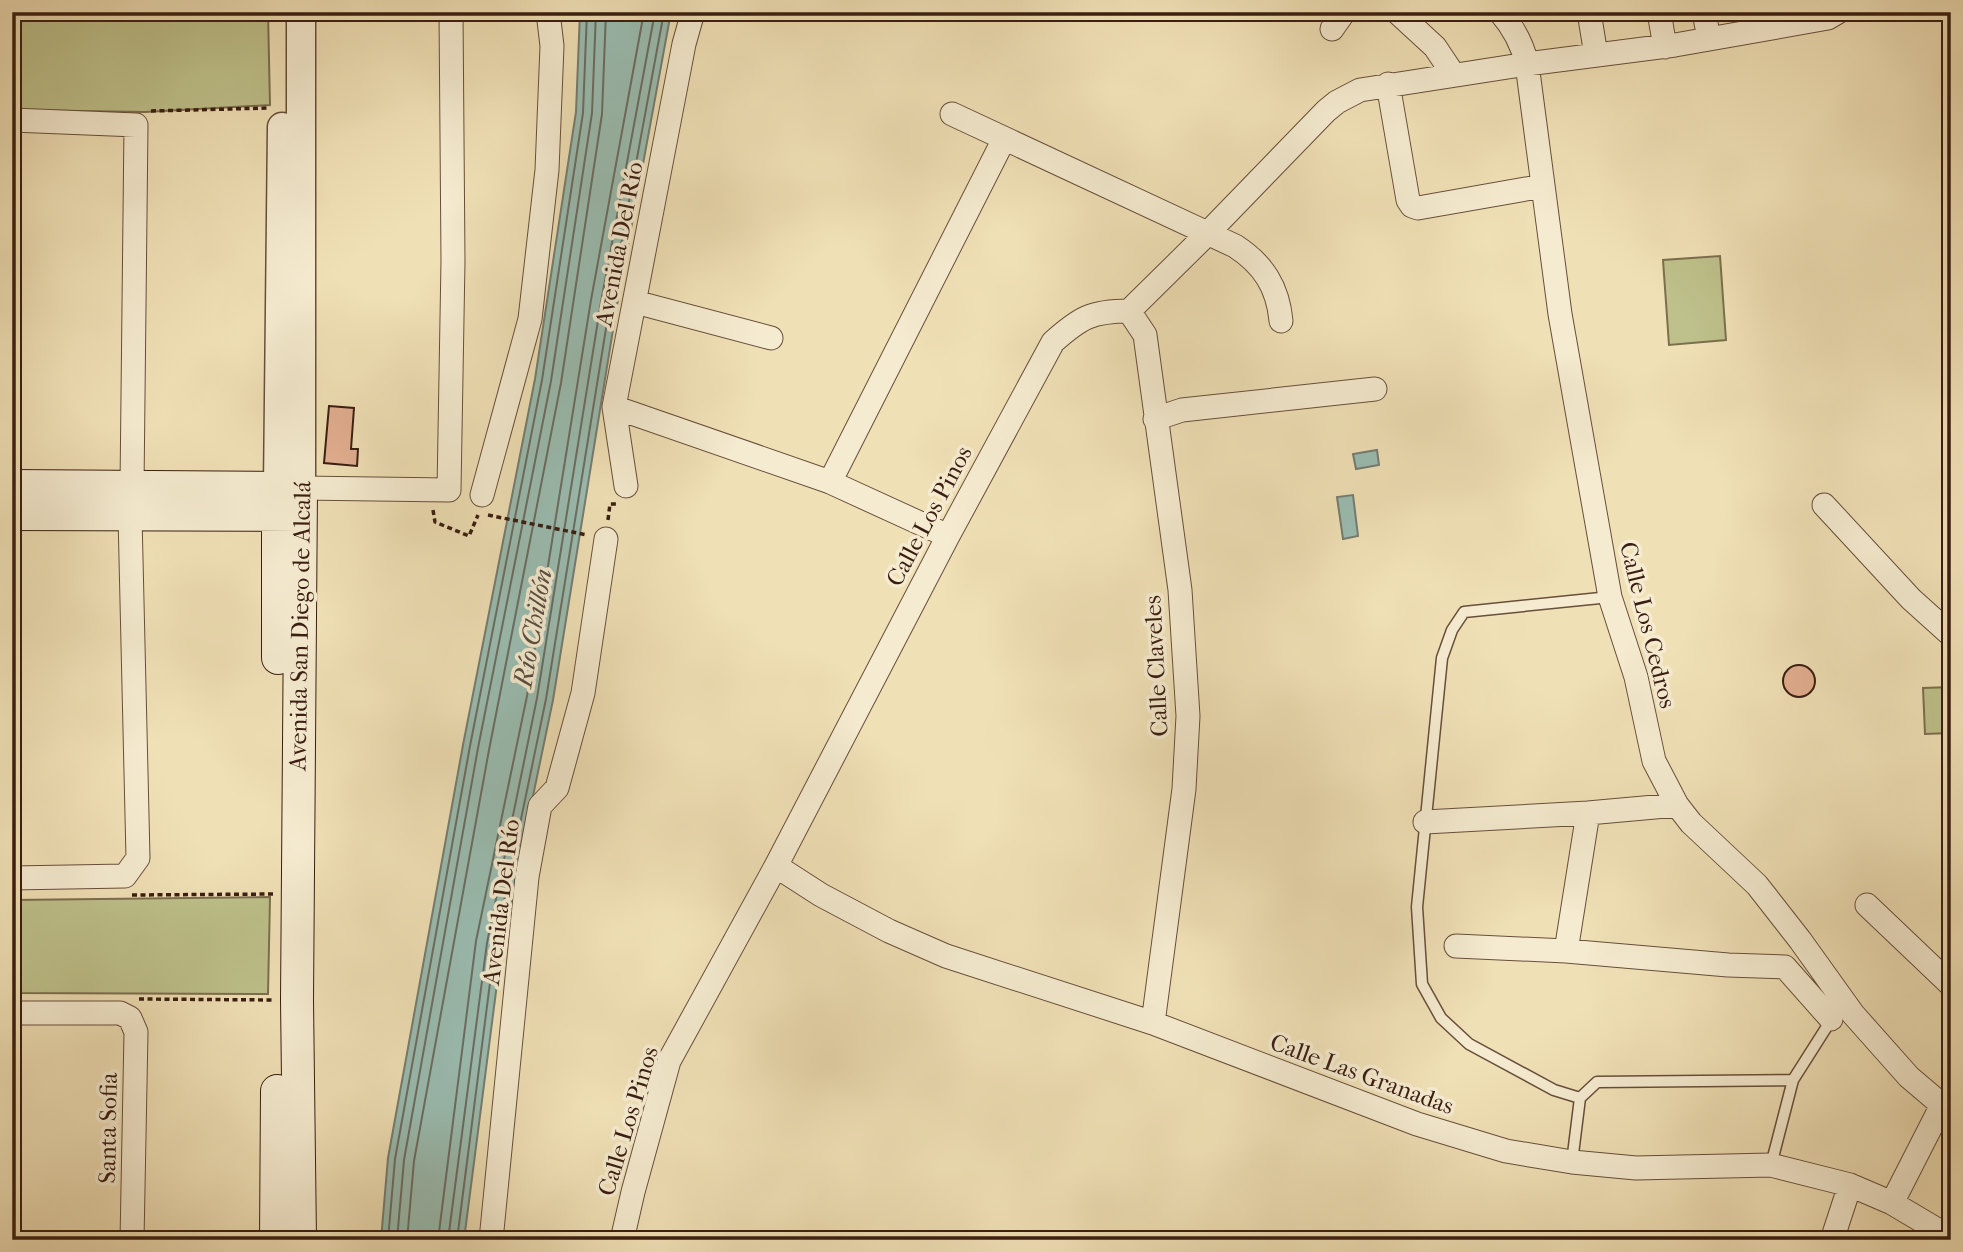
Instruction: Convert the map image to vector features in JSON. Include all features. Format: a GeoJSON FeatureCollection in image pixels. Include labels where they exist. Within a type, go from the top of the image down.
{"type":"FeatureCollection","features":[{"type":"Feature","properties":{"kind":"main road"},"geometry":{"type":"LineString","coordinates":[[12,486],[131,501]]}},
{"type":"Feature","properties":{"kind":"main road"},"geometry":{"type":"LineString","coordinates":[[12,514],[131,501],[290,502]]}},
{"type":"Feature","properties":{"kind":"main road","name":"Avenida San Diego de Alcalá"},"geometry":{"type":"LineString","coordinates":[[290,502],[287,952],[300,1240]]}},
{"type":"Feature","properties":{"kind":"main road","name":"Avenida San Diego de Alcalá"},"geometry":{"type":"LineString","coordinates":[[276,1240],[277,1000],[287,952],[277,894],[289,657]]}},
{"type":"Feature","properties":{"kind":"street","name":"Avenida San Diego de Alcalá"},"geometry":{"type":"LineString","coordinates":[[282,12],[290,502]]}},
{"type":"Feature","properties":{"kind":"street","name":"Avenida San Diego de Alcalá"},"geometry":{"type":"LineString","coordinates":[[290,502],[300,12]]}},
{"type":"Feature","properties":{"kind":"street"},"geometry":{"type":"LineString","coordinates":[[290,502],[449,490],[453,261],[451,12]]}},
{"type":"Feature","properties":{"kind":"street"},"geometry":{"type":"LineString","coordinates":[[482,507],[530,319],[547,170],[552,46],[548,12]]}},
{"type":"Feature","properties":{"kind":"street","name":"Avenida Del Río"},"geometry":{"type":"LineString","coordinates":[[626,486],[614,407],[684,44],[693,12]]}},
{"type":"Feature","properties":{"kind":"street"},"geometry":{"type":"LineString","coordinates":[[1397,12],[1435,47],[1452,74]]}},
{"type":"Feature","properties":{"kind":"street","name":"Calle Los Cedros"},"geometry":{"type":"LineString","coordinates":[[1500,12],[1512,26],[1523,47],[1527,64],[1560,314],[1610,597],[1636,677],[1654,761],[1677,805],[1691,823],[1757,886],[1853,1014],[1909,1077],[1946,1107]]}},
{"type":"Feature","properties":{"kind":"street"},"geometry":{"type":"LineString","coordinates":[[1589,12],[1596,55]]}},
{"type":"Feature","properties":{"kind":"street"},"geometry":{"type":"LineString","coordinates":[[1659,12],[1665,47]]}},
{"type":"Feature","properties":{"kind":"street"},"geometry":{"type":"LineString","coordinates":[[1704,12],[1709,39]]}},
{"type":"Feature","properties":{"kind":"street"},"geometry":{"type":"LineString","coordinates":[[1129,311],[1331,106],[1360,90],[1452,74],[1665,47],[1709,39],[1771,20],[1828,18],[1838,12]]}},
{"type":"Feature","properties":{"kind":"street"},"geometry":{"type":"LineString","coordinates":[[1388,84],[1408,200],[1412,206],[1418,208],[1543,186]]}},
{"type":"Feature","properties":{"kind":"street"},"geometry":{"type":"LineString","coordinates":[[952,114],[1235,246],[1258,263],[1273,285],[1281,321]]}},
{"type":"Feature","properties":{"kind":"street"},"geometry":{"type":"LineString","coordinates":[[12,120],[136,125],[131,501],[138,858],[125,876],[12,878]]}},
{"type":"Feature","properties":{"kind":"street"},"geometry":{"type":"LineString","coordinates":[[830,482],[1004,139]]}},
{"type":"Feature","properties":{"kind":"street"},"geometry":{"type":"LineString","coordinates":[[635,302],[771,338]]}},
{"type":"Feature","properties":{"kind":"street","name":"Calle Claveles"},"geometry":{"type":"LineString","coordinates":[[1129,311],[1145,335],[1180,590],[1188,716],[1184,789],[1153,1023]]}},
{"type":"Feature","properties":{"kind":"street","name":"Calle Los Pinos"},"geometry":{"type":"LineString","coordinates":[[622,1240],[669,1060],[776,866],[948,536],[1053,342],[1076,322],[1098,313],[1129,311]]}},
{"type":"Feature","properties":{"kind":"street"},"geometry":{"type":"LineString","coordinates":[[1155,419],[1182,410],[1375,389]]}},
{"type":"Feature","properties":{"kind":"street"},"geometry":{"type":"LineString","coordinates":[[614,407],[830,482],[948,536]]}},
{"type":"Feature","properties":{"kind":"street"},"geometry":{"type":"LineString","coordinates":[[1824,505],[1911,599],[1951,635]]}},
{"type":"Feature","properties":{"kind":"street","name":"Avenida Del Río"},"geometry":{"type":"LineString","coordinates":[[491,1240],[527,877],[540,806],[557,788],[583,693],[601,538]]}},
{"type":"Feature","properties":{"kind":"street"},"geometry":{"type":"LineString","coordinates":[[1425,822],[1677,805]]}},
{"type":"Feature","properties":{"kind":"street"},"geometry":{"type":"LineString","coordinates":[[1566,951],[1588,813]]}},
{"type":"Feature","properties":{"kind":"street","name":"Calle Las Granadas"},"geometry":{"type":"LineString","coordinates":[[776,866],[821,895],[888,931],[946,956],[1153,1023],[1417,1124],[1506,1151],[1573,1162],[1636,1168],[1771,1165],[1850,1185],[1892,1203],[1951,1238]]}},
{"type":"Feature","properties":{"kind":"street"},"geometry":{"type":"LineString","coordinates":[[1867,905],[1951,985]]}},
{"type":"Feature","properties":{"kind":"street"},"geometry":{"type":"LineString","coordinates":[[1456,946],[1785,967],[1831,1019]]}},
{"type":"Feature","properties":{"kind":"street"},"geometry":{"type":"LineString","coordinates":[[12,1013],[120,1013],[134,1009]]}},
{"type":"Feature","properties":{"kind":"street","name":"Santa Sofia"},"geometry":{"type":"LineString","coordinates":[[132,1240],[136,1032],[134,1009]]}},
{"type":"Feature","properties":{"kind":"street"},"geometry":{"type":"LineString","coordinates":[[1892,1203],[1946,1107]]}},
{"type":"Feature","properties":{"kind":"street"},"geometry":{"type":"LineString","coordinates":[[1832,1240],[1850,1185]]}},
{"type":"Feature","properties":{"kind":"lane"},"geometry":{"type":"LineString","coordinates":[[1580,1098],[1554,1090],[1469,1044],[1441,1018],[1422,984],[1417,907],[1441,658],[1452,631],[1464,612],[1610,597]]}},
{"type":"Feature","properties":{"kind":"lane"},"geometry":{"type":"LineString","coordinates":[[1771,1165],[1793,1080],[1844,999]]}},
{"type":"Feature","properties":{"kind":"lane"},"geometry":{"type":"LineString","coordinates":[[1573,1162],[1580,1098],[1597,1082],[1793,1080]]}},
{"type":"Feature","properties":{"kind":"path"},"geometry":{"type":"LineString","coordinates":[[435,522],[469,536],[482,507],[601,538]]}},
{"type":"Feature","properties":{"kind":"path"},"geometry":{"type":"LineString","coordinates":[[124,895],[277,894]]}},
{"type":"Feature","properties":{"kind":"path"},"geometry":{"type":"LineString","coordinates":[[134,1009],[277,1000]]}},
{"type":"Feature","properties":{"kind":"green space"},"geometry":{"type":"Polygon","coordinates":[[[12,12],[268,12],[270,105],[145,112],[12,110],[12,12]]]}},
{"type":"Feature","properties":{"kind":"green space"},"geometry":{"type":"Polygon","coordinates":[[[1720,256],[1726,340],[1669,345],[1663,260],[1720,256]]]}},
{"type":"Feature","properties":{"kind":"green space"},"geometry":{"type":"Polygon","coordinates":[[[1951,687],[1951,733],[1925,734],[1923,688],[1951,687]]]}},
{"type":"Feature","properties":{"kind":"green space"},"geometry":{"type":"Polygon","coordinates":[[[270,897],[268,994],[12,993],[12,900],[270,897]]]}},
{"type":"Feature","properties":{"kind":"water","name":"Río Chillón"},"geometry":{"type":"Polygon","coordinates":[[[580,12],[671,12],[617,305],[553,700],[502,945],[464,1240],[381,1240],[388,1158],[463,745],[535,379],[576,112],[580,12]]]}},
{"type":"Feature","properties":{"kind":"water"},"geometry":{"type":"Polygon","coordinates":[[[1377,450],[1379,465],[1356,469],[1353,454],[1377,450]]]}},
{"type":"Feature","properties":{"kind":"water"},"geometry":{"type":"Polygon","coordinates":[[[1353,495],[1358,536],[1343,539],[1337,497],[1353,495]]]}},
{"type":"Feature","properties":{"kind":"building"},"geometry":{"type":"Polygon","coordinates":[[[329,406],[354,408],[351,449],[358,449],[357,466],[324,463],[329,406]]]}},
{"type":"Feature","properties":{"kind":"building"},"geometry":{"type":"Polygon","coordinates":[[[1799,665],[1810,670],[1815,681],[1810,692],[1799,697],[1788,692],[1783,681],[1788,670],[1799,665]]]}}]}
